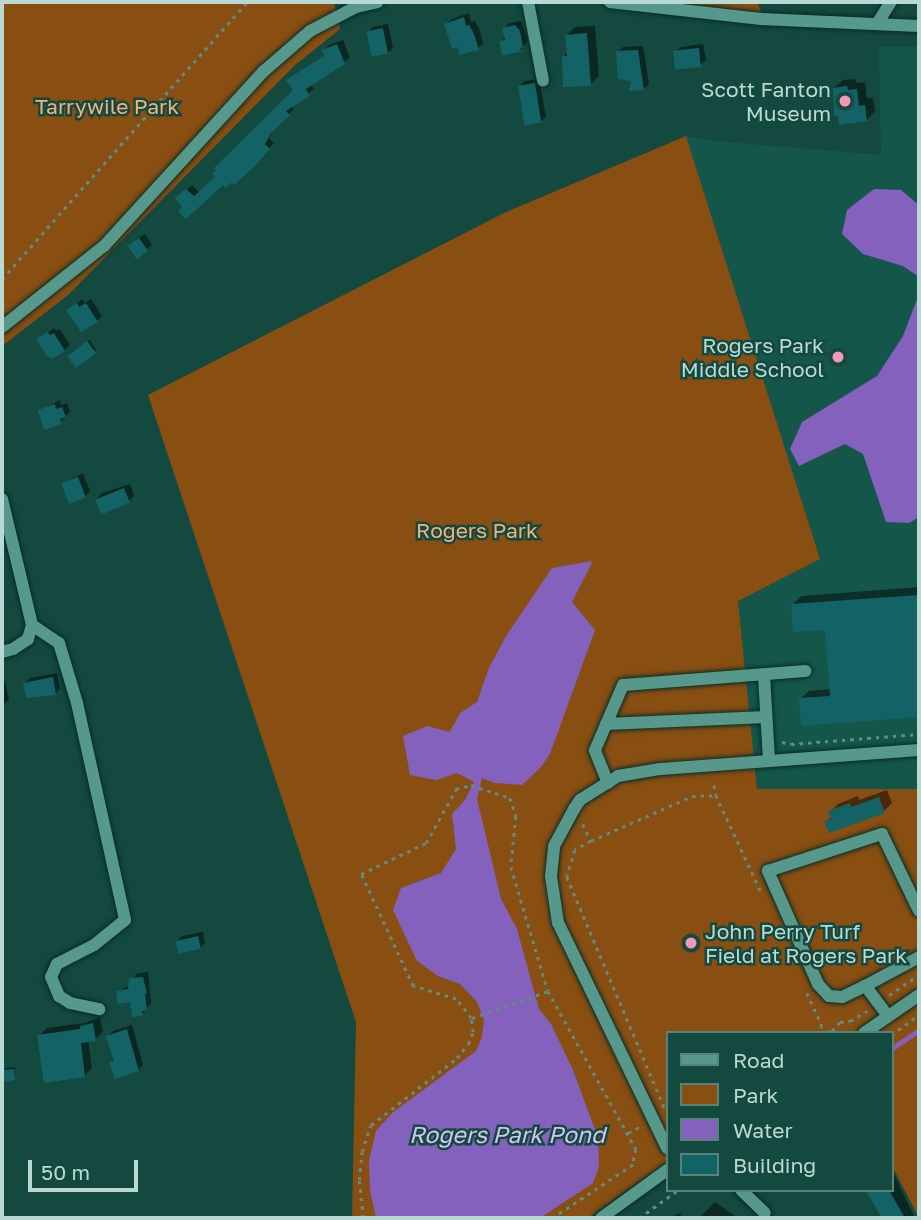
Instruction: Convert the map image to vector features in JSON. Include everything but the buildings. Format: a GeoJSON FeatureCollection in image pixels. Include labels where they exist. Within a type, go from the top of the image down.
{"type":"FeatureCollection","features":[{"type":"Feature","properties":{"kind":"street"},"geometry":{"type":"LineString","coordinates":[[2,327],[104,246],[264,71],[310,30],[377,2]]}},
{"type":"Feature","properties":{"kind":"street"},"geometry":{"type":"LineString","coordinates":[[528,2],[543,81]]}},
{"type":"Feature","properties":{"kind":"street"},"geometry":{"type":"LineString","coordinates":[[610,2],[761,19],[919,26]]}},
{"type":"Feature","properties":{"kind":"street"},"geometry":{"type":"LineString","coordinates":[[877,24],[891,2]]}},
{"type":"Feature","properties":{"kind":"street"},"geometry":{"type":"LineString","coordinates":[[2,499],[32,625],[28,639],[13,649],[2,652]]}},
{"type":"Feature","properties":{"kind":"street"},"geometry":{"type":"LineString","coordinates":[[32,625],[59,643],[77,703],[125,920],[94,945],[57,964],[51,977],[59,996],[70,1003],[99,1009]]}},
{"type":"Feature","properties":{"kind":"street"},"geometry":{"type":"LineString","coordinates":[[608,783],[595,750],[623,685],[805,671]]}},
{"type":"Feature","properties":{"kind":"street"},"geometry":{"type":"LineString","coordinates":[[764,676],[769,761]]}},
{"type":"Feature","properties":{"kind":"street"},"geometry":{"type":"LineString","coordinates":[[606,724],[766,717]]}},
{"type":"Feature","properties":{"kind":"street"},"geometry":{"type":"LineString","coordinates":[[666,1146],[558,923],[551,876],[554,846],[569,816],[580,800],[618,776],[660,769],[919,750]]}},
{"type":"Feature","properties":{"kind":"street"},"geometry":{"type":"LineString","coordinates":[[919,911],[883,834],[768,870],[818,985],[829,996],[842,997],[919,957]]}},
{"type":"Feature","properties":{"kind":"street"},"geometry":{"type":"LineString","coordinates":[[865,986],[888,1016]]}},
{"type":"Feature","properties":{"kind":"street"},"geometry":{"type":"LineString","coordinates":[[867,1031],[919,995]]}},
{"type":"Feature","properties":{"kind":"street"},"geometry":{"type":"LineString","coordinates":[[601,1218],[666,1171]]}},
{"type":"Feature","properties":{"kind":"street"},"geometry":{"type":"LineString","coordinates":[[743,1192],[765,1213]]}},
{"type":"Feature","properties":{"kind":"path"},"geometry":{"type":"LineString","coordinates":[[2,279],[247,2]]}},
{"type":"Feature","properties":{"kind":"path"},"geometry":{"type":"LineString","coordinates":[[777,740],[791,744],[919,734]]}},
{"type":"Feature","properties":{"kind":"path"},"geometry":{"type":"LineString","coordinates":[[363,1218],[360,1171],[371,1125],[457,1058],[473,1032],[471,1018],[456,999],[413,986],[361,874],[426,843],[433,835],[444,806],[456,789],[471,785],[510,798],[516,816],[511,867],[548,991],[636,1149],[633,1165],[553,1218]]}},
{"type":"Feature","properties":{"kind":"path"},"geometry":{"type":"LineString","coordinates":[[666,1109],[567,877],[575,850],[591,841],[692,796],[716,795]]}},
{"type":"Feature","properties":{"kind":"path"},"geometry":{"type":"LineString","coordinates":[[583,824],[591,841]]}},
{"type":"Feature","properties":{"kind":"path"},"geometry":{"type":"LineString","coordinates":[[471,1018],[548,991]]}},
{"type":"Feature","properties":{"kind":"path"},"geometry":{"type":"LineString","coordinates":[[893,1034],[919,1015]]}},
{"type":"Feature","properties":{"kind":"path"},"geometry":{"type":"LineString","coordinates":[[639,1218],[675,1192]]}},
{"type":"Feature","properties":{"kind":"shaded area","name":"Rogers Park Middle School"},"geometry":{"type":"Polygon","coordinates":[[[879,46],[919,47],[919,789],[757,790],[738,601],[820,559],[686,136],[715,141],[881,155],[879,46]]]}},
{"type":"Feature","properties":{"kind":"green space","name":"Tarrywile Park"},"geometry":{"type":"Polygon","coordinates":[[[2,2],[334,2],[340,29],[295,65],[68,295],[2,346],[2,2]]]}},
{"type":"Feature","properties":{"kind":"green space"},"geometry":{"type":"Polygon","coordinates":[[[660,2],[757,2],[763,16],[660,2]]]}},
{"type":"Feature","properties":{"kind":"green space","name":"Rogers Park"},"geometry":{"type":"Polygon","coordinates":[[[686,136],[820,559],[738,601],[757,789],[919,789],[919,1218],[893,1168],[893,1031],[666,1031],[666,1163],[588,1218],[352,1218],[356,1022],[148,395],[504,213],[686,136]]]}},
{"type":"Feature","properties":{"kind":"water"},"geometry":{"type":"Polygon","coordinates":[[[874,189],[901,190],[919,205],[919,277],[903,266],[863,254],[842,234],[847,210],[874,189]]]}},
{"type":"Feature","properties":{"kind":"water"},"geometry":{"type":"Polygon","coordinates":[[[919,294],[919,517],[909,523],[886,522],[863,454],[845,444],[799,466],[790,449],[802,422],[877,376],[903,336],[919,294]]]}},
{"type":"Feature","properties":{"kind":"water","name":"Rogers Park Pond"},"geometry":{"type":"Polygon","coordinates":[[[593,561],[572,602],[595,630],[550,754],[522,785],[495,783],[482,778],[477,799],[501,899],[517,929],[539,1009],[551,1024],[573,1070],[598,1138],[599,1167],[593,1183],[540,1218],[376,1218],[370,1191],[369,1160],[376,1131],[392,1113],[476,1051],[482,1037],[484,1020],[477,1002],[460,984],[438,976],[417,961],[393,910],[401,888],[441,873],[456,849],[452,814],[465,800],[474,782],[457,773],[436,780],[410,775],[403,736],[427,726],[450,732],[460,713],[477,702],[489,668],[506,636],[552,568],[593,561]]]}},
{"type":"Feature","properties":{"kind":"waterway"},"geometry":{"type":"LineString","coordinates":[[893,1048],[919,1030]]}},
{"type":"Feature","properties":{"kind":"place","name":"Scott Fanton Museum"},"geometry":{"type":"Point","coordinates":[845,101]}},
{"type":"Feature","properties":{"kind":"place","name":"Rogers Park Middle School"},"geometry":{"type":"Point","coordinates":[838,357]}},
{"type":"Feature","properties":{"kind":"place","name":"John Perry Turf Field at Rogers Park"},"geometry":{"type":"Point","coordinates":[691,943]}}]}
